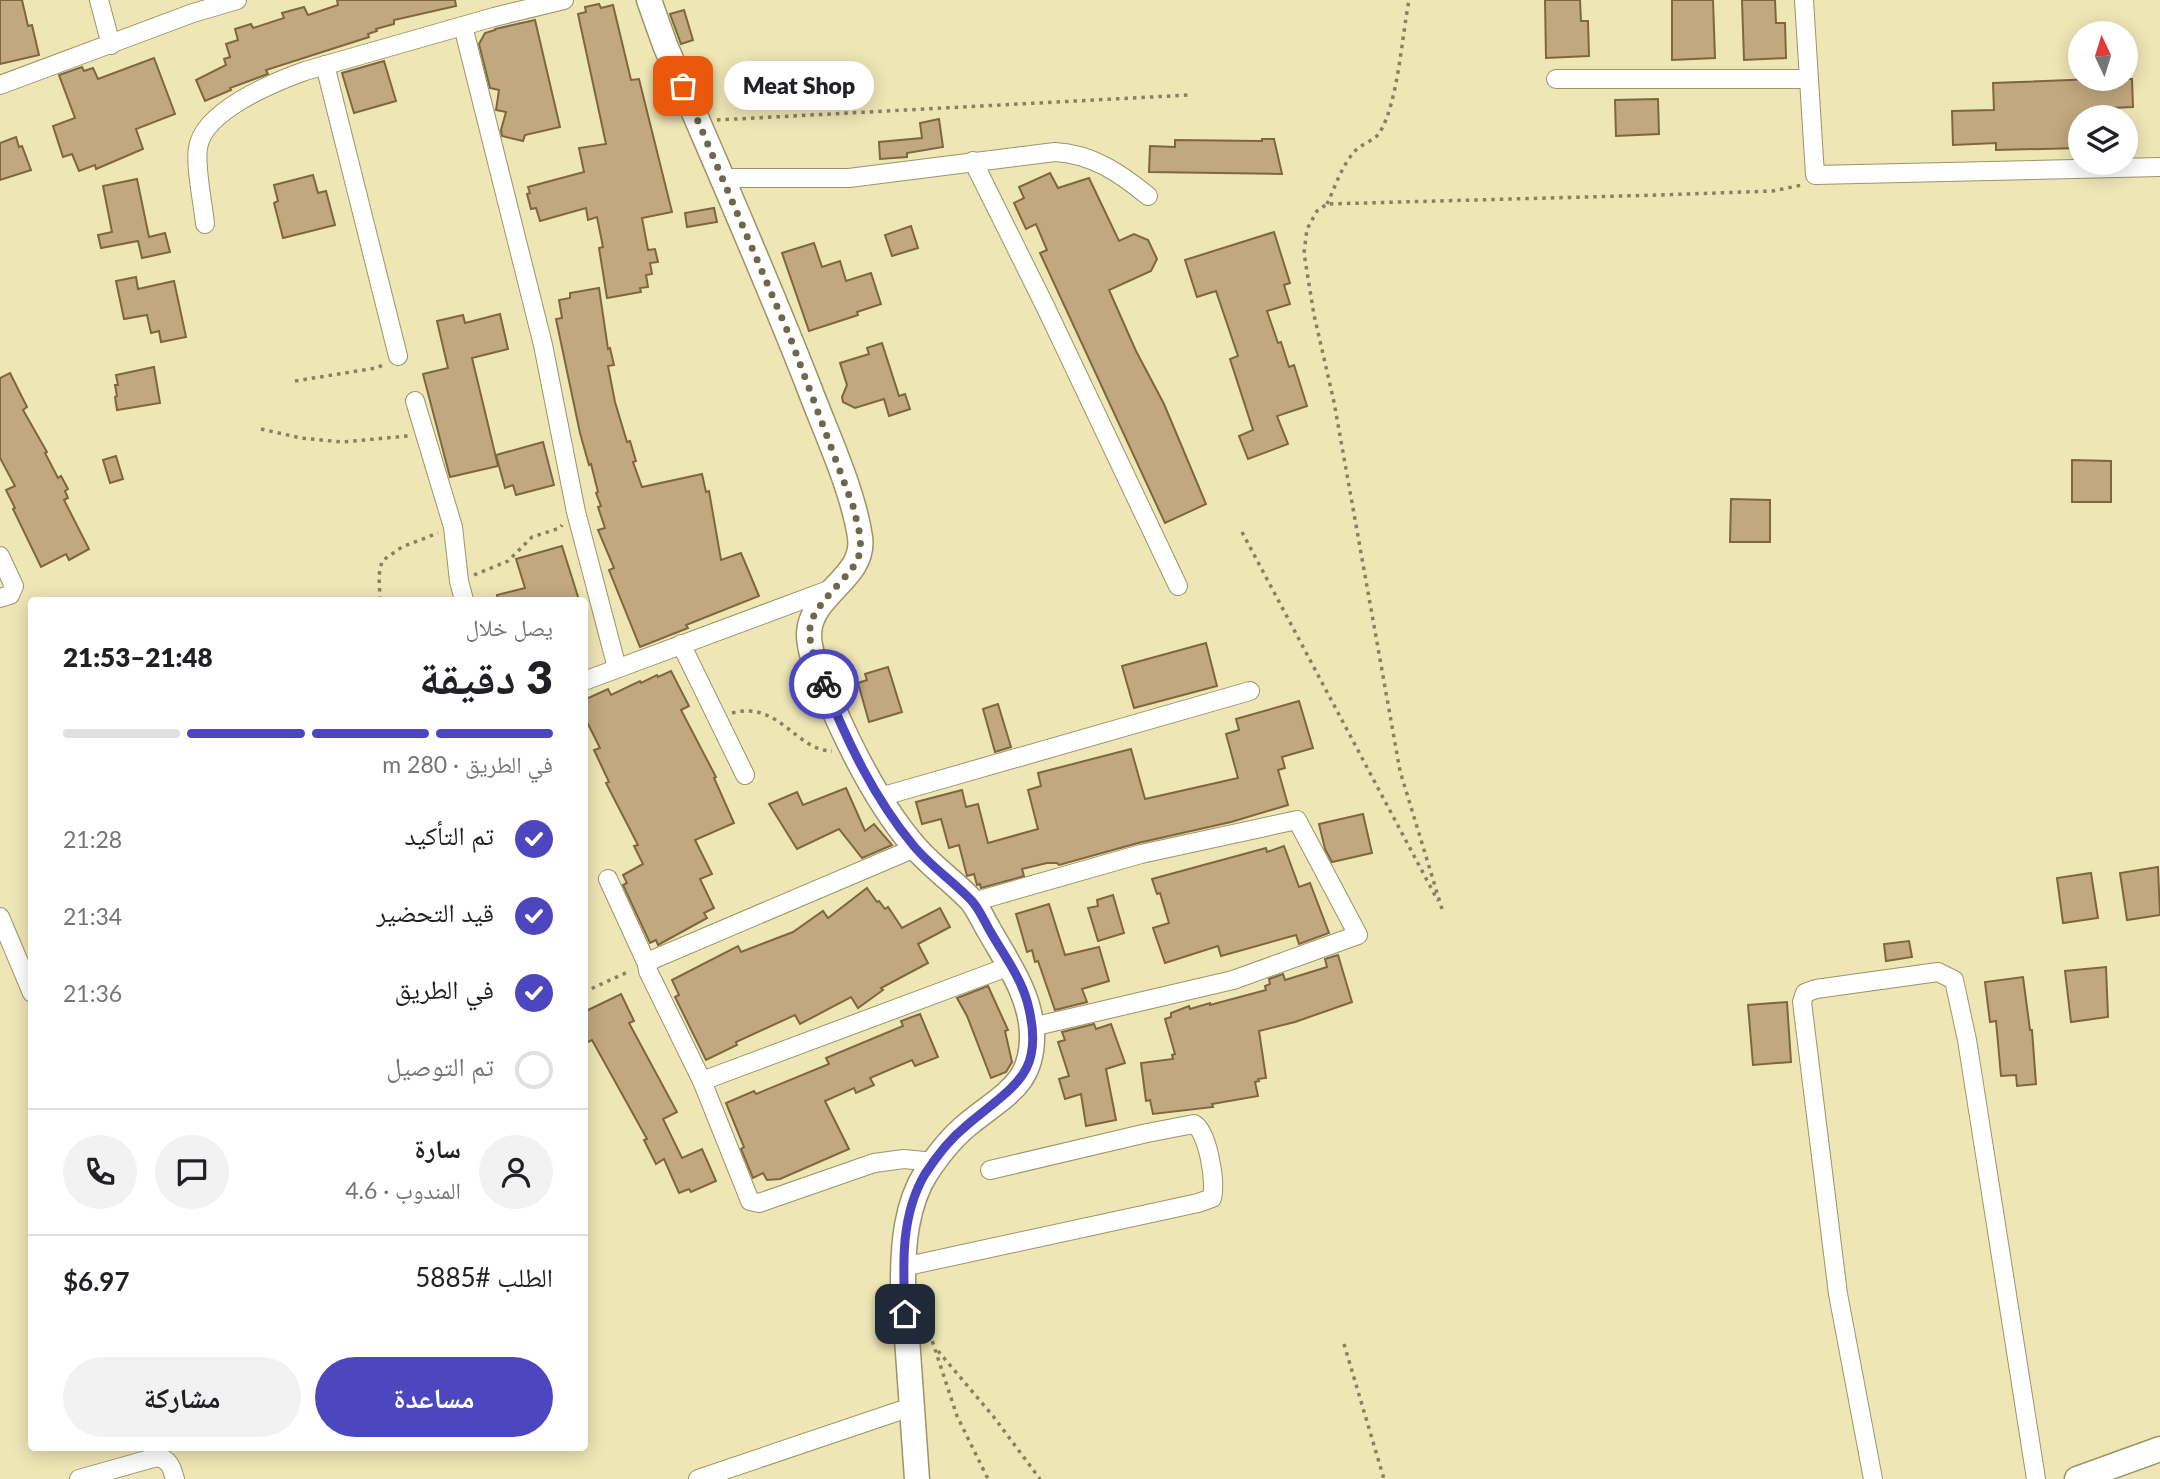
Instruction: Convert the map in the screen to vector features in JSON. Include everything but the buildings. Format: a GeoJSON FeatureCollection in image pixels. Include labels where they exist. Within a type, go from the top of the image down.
{"type":"FeatureCollection","features":[{"type":"Feature","properties":{"kind":"street"},"geometry":{"type":"LineString","coordinates":[[99,0],[111,45]]}},
{"type":"Feature","properties":{"kind":"street"},"geometry":{"type":"LineString","coordinates":[[0,85],[193,13],[237,0]]}},
{"type":"Feature","properties":{"kind":"street"},"geometry":{"type":"LineString","coordinates":[[205,223],[197,150],[205,130],[228,108],[290,76],[564,0]]}},
{"type":"Feature","properties":{"kind":"street"},"geometry":{"type":"LineString","coordinates":[[649,0],[790,337],[853,506],[860,539],[857,561],[813,615],[810,642],[839,720],[880,797],[915,848],[973,902],[1024,993],[1032,1027],[1032,1052],[1025,1074],[1004,1097],[954,1137],[924,1176],[910,1212],[903,1267],[917,1479]]}},
{"type":"Feature","properties":{"kind":"street"},"geometry":{"type":"LineString","coordinates":[[1804,0],[1815,175],[2160,167]]}},
{"type":"Feature","properties":{"kind":"street"},"geometry":{"type":"LineString","coordinates":[[463,26],[543,345],[576,512],[617,668]]}},
{"type":"Feature","properties":{"kind":"street"},"geometry":{"type":"LineString","coordinates":[[325,65],[397,351]]}},
{"type":"Feature","properties":{"kind":"street"},"geometry":{"type":"LineString","coordinates":[[1556,79],[1809,79]]}},
{"type":"Feature","properties":{"kind":"street"},"geometry":{"type":"LineString","coordinates":[[723,178],[849,178],[1035,153],[1067,152],[1084,156],[1113,169],[1148,196]]}},
{"type":"Feature","properties":{"kind":"street"},"geometry":{"type":"LineString","coordinates":[[973,161],[1178,586]]}},
{"type":"Feature","properties":{"kind":"street"},"geometry":{"type":"LineString","coordinates":[[415,401],[453,527],[463,597]]}},
{"type":"Feature","properties":{"kind":"street"},"geometry":{"type":"LineString","coordinates":[[0,556],[14,586],[10,595],[0,598]]}},
{"type":"Feature","properties":{"kind":"street"},"geometry":{"type":"LineString","coordinates":[[588,679],[834,588]]}},
{"type":"Feature","properties":{"kind":"street"},"geometry":{"type":"LineString","coordinates":[[681,644],[745,775]]}},
{"type":"Feature","properties":{"kind":"street"},"geometry":{"type":"LineString","coordinates":[[880,797],[1250,691]]}},
{"type":"Feature","properties":{"kind":"street"},"geometry":{"type":"LineString","coordinates":[[973,902],[1141,854],[1297,820],[1359,935],[1233,979],[1032,1027]]}},
{"type":"Feature","properties":{"kind":"street"},"geometry":{"type":"LineString","coordinates":[[647,964],[915,848]]}},
{"type":"Feature","properties":{"kind":"street"},"geometry":{"type":"LineString","coordinates":[[608,879],[648,971],[702,1081],[746,1195],[754,1203],[874,1163],[904,1159],[934,1162]]}},
{"type":"Feature","properties":{"kind":"street"},"geometry":{"type":"LineString","coordinates":[[0,917],[28,984]]}},
{"type":"Feature","properties":{"kind":"street"},"geometry":{"type":"LineString","coordinates":[[702,1081],[1010,965]]}},
{"type":"Feature","properties":{"kind":"street"},"geometry":{"type":"LineString","coordinates":[[1874,1479],[1838,1294],[1802,1002],[1805,993],[1816,989],[1938,972],[1954,981],[1966,1040],[2036,1479]]}},
{"type":"Feature","properties":{"kind":"street"},"geometry":{"type":"LineString","coordinates":[[903,1267],[1198,1203],[1212,1198],[1213,1192],[1212,1172],[1203,1134],[1194,1124],[990,1170]]}},
{"type":"Feature","properties":{"kind":"street"},"geometry":{"type":"LineString","coordinates":[[698,1479],[911,1407]]}},
{"type":"Feature","properties":{"kind":"street"},"geometry":{"type":"LineString","coordinates":[[2077,1479],[2160,1450]]}},
{"type":"Feature","properties":{"kind":"street"},"geometry":{"type":"LineString","coordinates":[[79,1479],[158,1457],[168,1462],[175,1479]]}},
{"type":"Feature","properties":{"kind":"path"},"geometry":{"type":"LineString","coordinates":[[1242,532],[1443,909],[1400,771],[1334,402],[1304,253],[1304,238],[1317,211],[1327,204],[1351,156],[1363,143],[1376,138],[1383,126],[1393,93],[1409,0]]}},
{"type":"Feature","properties":{"kind":"path"},"geometry":{"type":"LineString","coordinates":[[698,121],[1189,95]]}},
{"type":"Feature","properties":{"kind":"path"},"geometry":{"type":"LineString","coordinates":[[1327,204],[1773,191],[1801,186],[1815,175]]}},
{"type":"Feature","properties":{"kind":"path"},"geometry":{"type":"LineString","coordinates":[[295,381],[384,366],[397,351]]}},
{"type":"Feature","properties":{"kind":"path"},"geometry":{"type":"LineString","coordinates":[[261,429],[301,438],[342,442],[425,434]]}},
{"type":"Feature","properties":{"kind":"path"},"geometry":{"type":"LineString","coordinates":[[459,581],[498,567],[508,561],[532,537],[560,528],[576,512]]}},
{"type":"Feature","properties":{"kind":"path"},"geometry":{"type":"LineString","coordinates":[[380,597],[380,566],[387,555],[453,527]]}},
{"type":"Feature","properties":{"kind":"path"},"geometry":{"type":"LineString","coordinates":[[717,717],[741,710],[762,713],[778,720],[824,751],[834,750],[849,740]]}},
{"type":"Feature","properties":{"kind":"path"},"geometry":{"type":"LineString","coordinates":[[588,990],[647,964]]}},
{"type":"Feature","properties":{"kind":"path"},"geometry":{"type":"LineString","coordinates":[[905,1314],[924,1319],[937,1350],[957,1416],[988,1479]]}},
{"type":"Feature","properties":{"kind":"path"},"geometry":{"type":"LineString","coordinates":[[1344,1344],[1384,1479]]}},
{"type":"Feature","properties":{"kind":"path"},"geometry":{"type":"LineString","coordinates":[[937,1350],[993,1416],[1040,1479]]}},
{"type":"Feature","properties":{"kind":"way so far"},"geometry":{"type":"LineString","coordinates":[[683,86],[790,337],[853,506],[860,539],[857,561],[819,605],[810,626],[810,642],[824,684]]}},
{"type":"Feature","properties":{"kind":"place","name":"Meat Shop"},"geometry":{"type":"Point","coordinates":[683,86]}},
{"type":"Feature","properties":{"kind":"route"},"geometry":{"type":"LineString","coordinates":[[824,684],[858,759],[894,820],[915,848],[973,902],[1024,993],[1032,1027],[1032,1052],[1025,1074],[1004,1097],[954,1137],[924,1176],[917,1190],[910,1212],[903,1255],[905,1314]]}}]}
